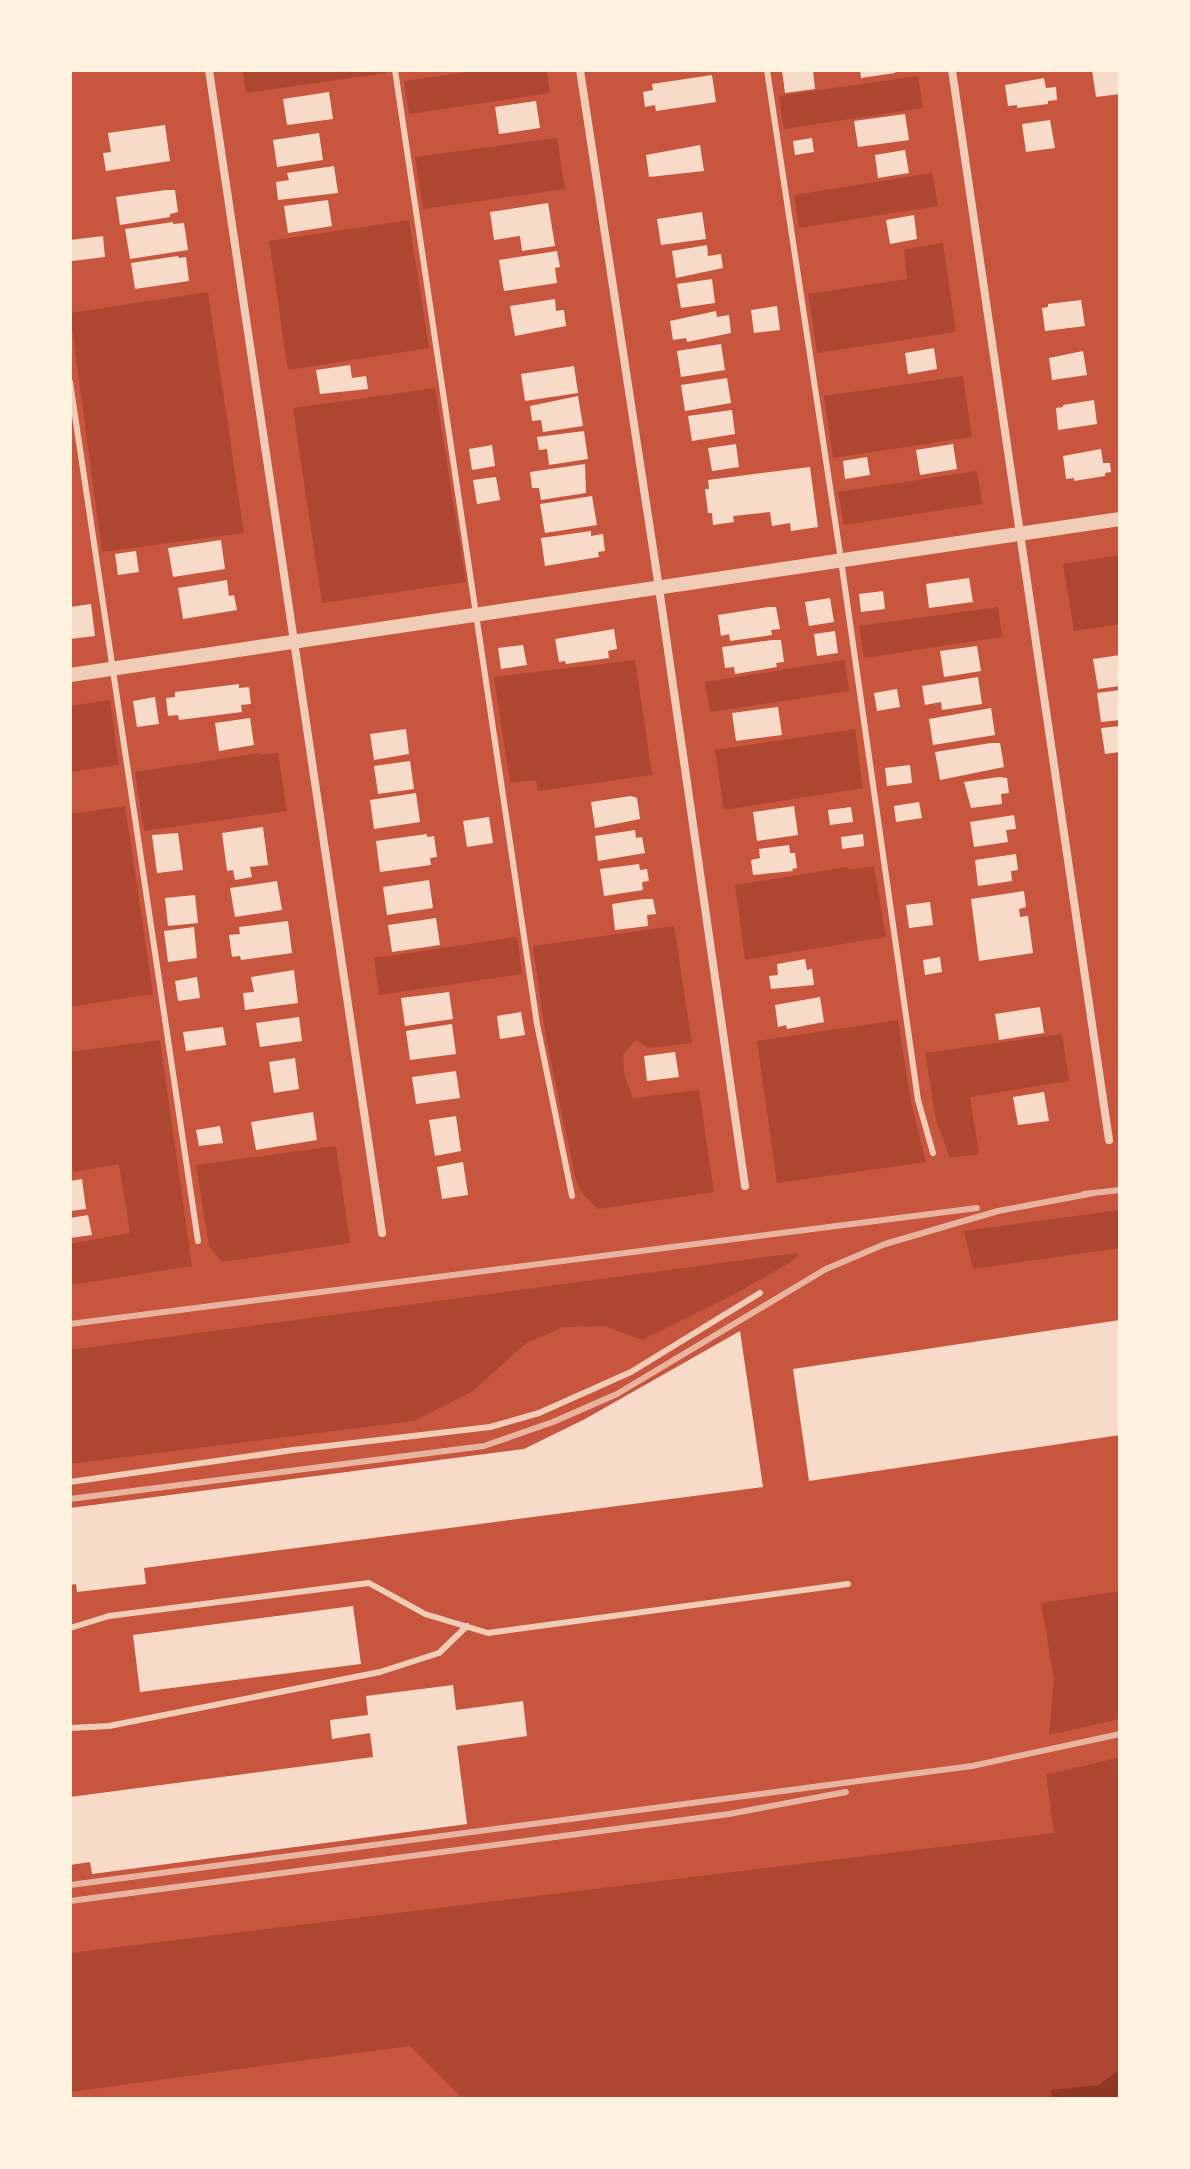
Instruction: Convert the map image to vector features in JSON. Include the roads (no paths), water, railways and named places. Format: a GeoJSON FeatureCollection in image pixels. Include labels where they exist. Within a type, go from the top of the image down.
{"type":"FeatureCollection","features":[{"type":"Feature","properties":{"kind":"street"},"geometry":{"type":"LineString","coordinates":[[209,70],[382,1233]]}},
{"type":"Feature","properties":{"kind":"street"},"geometry":{"type":"LineString","coordinates":[[580,70],[745,1186]]}},
{"type":"Feature","properties":{"kind":"street"},"geometry":{"type":"LineString","coordinates":[[952,70],[1109,1140]]}},
{"type":"Feature","properties":{"kind":"street"},"geometry":{"type":"LineString","coordinates":[[70,675],[1120,519]]}},
{"type":"Feature","properties":{"kind":"lane"},"geometry":{"type":"LineString","coordinates":[[395,70],[537,1024],[572,1196]]}},
{"type":"Feature","properties":{"kind":"lane"},"geometry":{"type":"LineString","coordinates":[[767,70],[918,1100],[933,1153]]}},
{"type":"Feature","properties":{"kind":"lane"},"geometry":{"type":"LineString","coordinates":[[70,382],[198,1241]]}},
{"type":"Feature","properties":{"kind":"lane"},"geometry":{"type":"LineString","coordinates":[[70,1482],[293,1450],[490,1427],[539,1413],[631,1372],[760,1293]]}},
{"type":"Feature","properties":{"kind":"lane"},"geometry":{"type":"LineString","coordinates":[[70,1628],[109,1616],[369,1583],[425,1614],[488,1633],[848,1584]]}},
{"type":"Feature","properties":{"kind":"lane"},"geometry":{"type":"LineString","coordinates":[[70,1728],[109,1726],[380,1672],[439,1653],[467,1626]]}},
{"type":"Feature","properties":{"kind":"railway"},"geometry":{"type":"LineString","coordinates":[[1084,1194],[1120,1190]]}},
{"type":"Feature","properties":{"kind":"railway"},"geometry":{"type":"LineString","coordinates":[[70,1499],[484,1446],[553,1422],[617,1394],[826,1269],[885,1244],[998,1211],[1094,1193]]}},
{"type":"Feature","properties":{"kind":"railway"},"geometry":{"type":"LineString","coordinates":[[70,1324],[977,1208]]}},
{"type":"Feature","properties":{"kind":"railway"},"geometry":{"type":"LineString","coordinates":[[70,1885],[972,1766],[1120,1734]]}},
{"type":"Feature","properties":{"kind":"railway"},"geometry":{"type":"LineString","coordinates":[[70,1901],[729,1814],[846,1792]]}}]}
